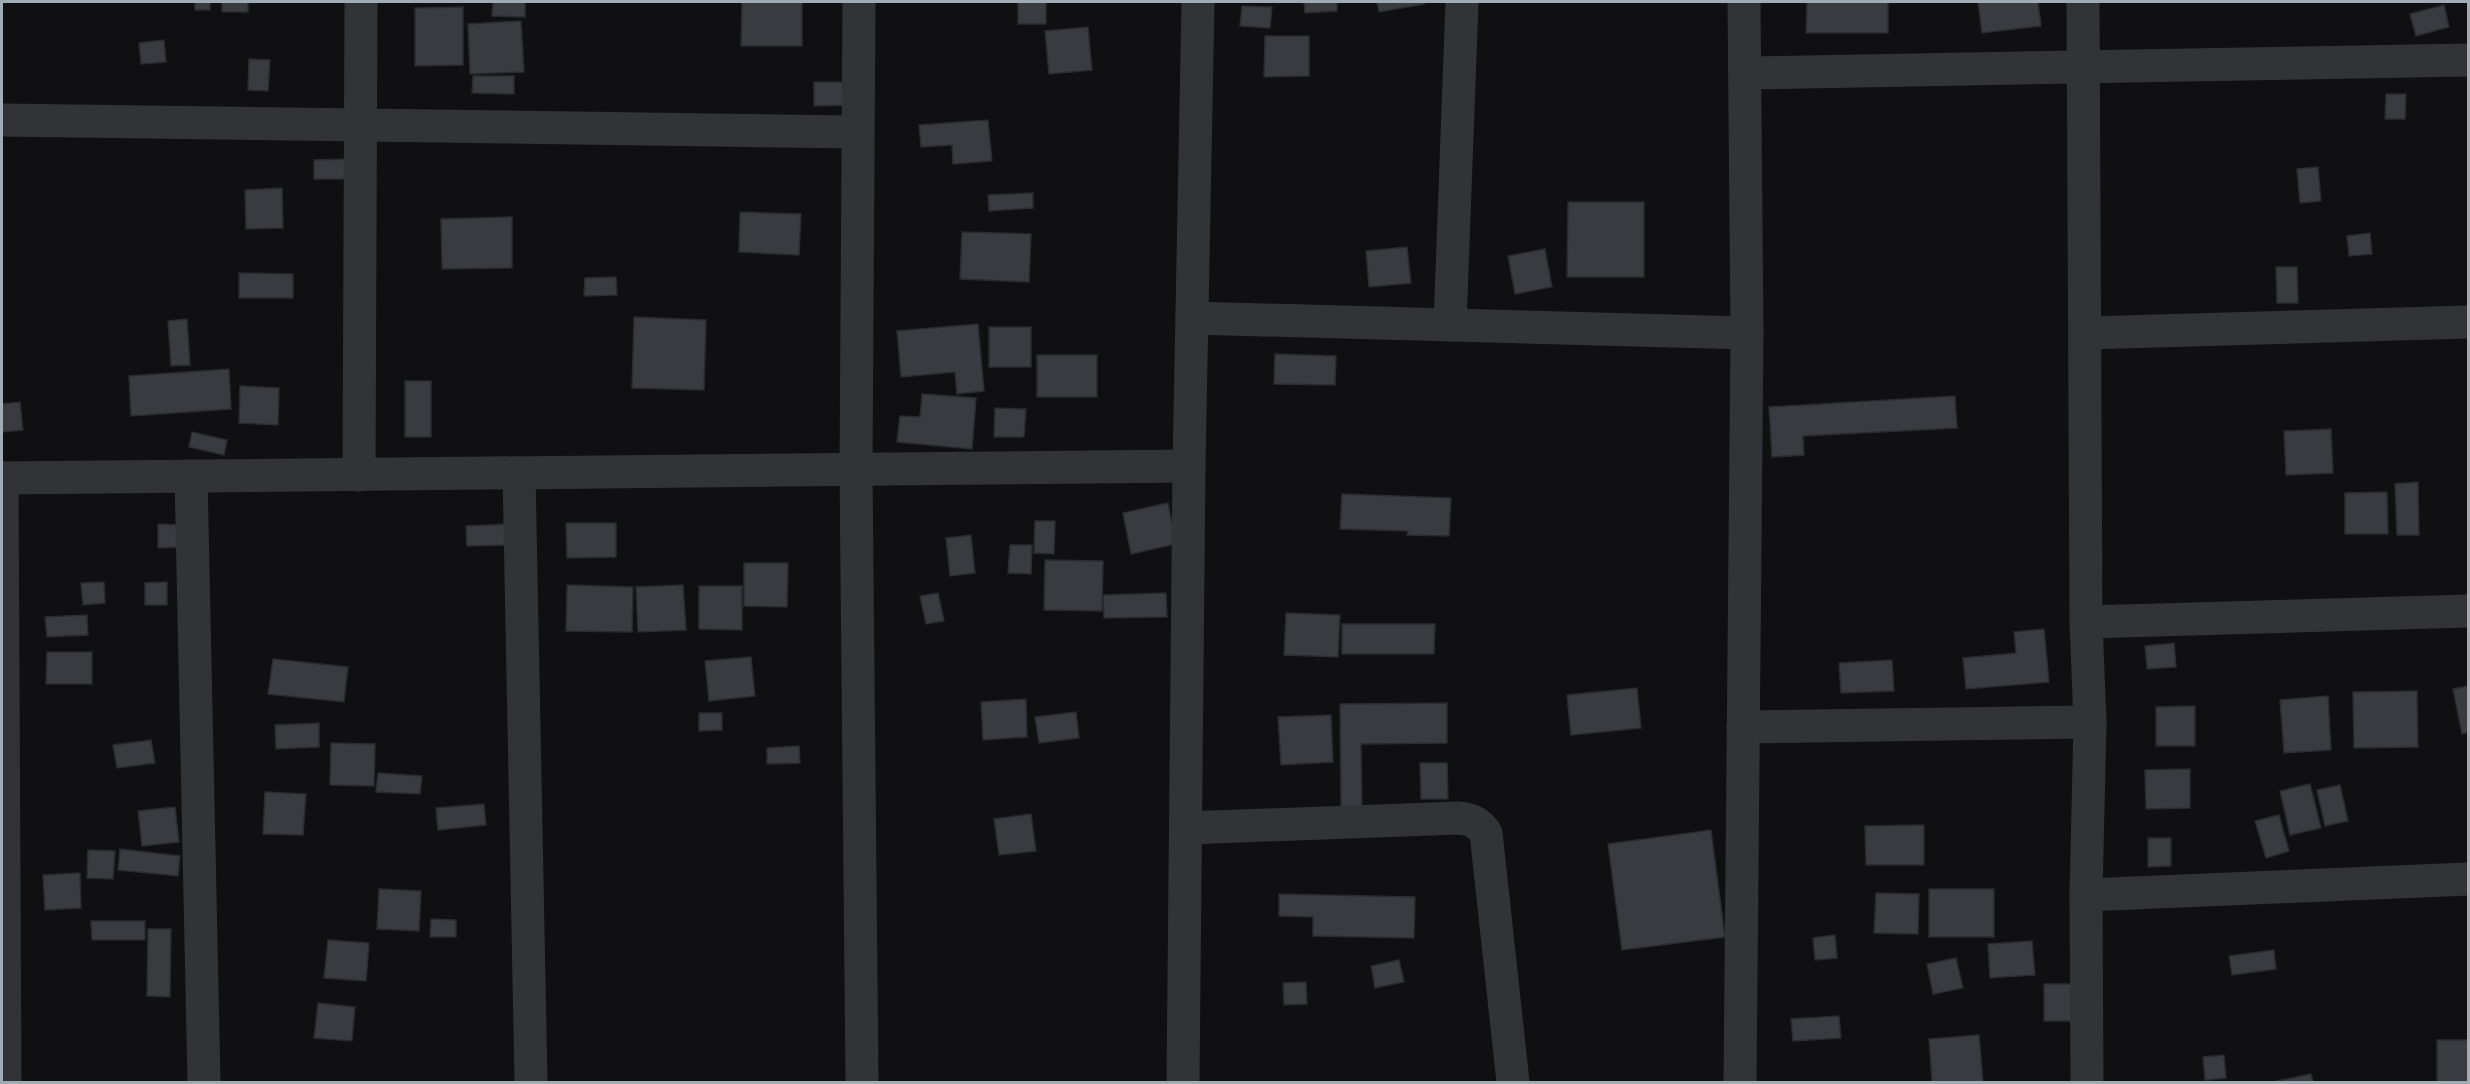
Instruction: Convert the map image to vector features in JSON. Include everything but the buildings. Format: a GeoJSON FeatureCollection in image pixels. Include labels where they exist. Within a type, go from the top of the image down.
{"type":"FeatureCollection","features":[{"type":"Feature","properties":{"kind":"street"},"geometry":{"type":"LineString","coordinates":[[358,475],[361,2]]}},
{"type":"Feature","properties":{"kind":"street"},"geometry":{"type":"LineString","coordinates":[[859,2],[856,470],[861,1083]]}},
{"type":"Feature","properties":{"kind":"street"},"geometry":{"type":"LineString","coordinates":[[1183,1083],[1189,466],[1198,2]]}},
{"type":"Feature","properties":{"kind":"street"},"geometry":{"type":"LineString","coordinates":[[1450,325],[1462,2]]}},
{"type":"Feature","properties":{"kind":"street"},"geometry":{"type":"LineString","coordinates":[[1731,1082],[1743,727],[1748,333],[1744,2]]}},
{"type":"Feature","properties":{"kind":"street"},"geometry":{"type":"LineString","coordinates":[[2083,2],[2086,622],[2090,722],[2086,895],[2087,1083]]}},
{"type":"Feature","properties":{"kind":"street"},"geometry":{"type":"LineString","coordinates":[[1746,73],[2469,60]]}},
{"type":"Feature","properties":{"kind":"street"},"geometry":{"type":"LineString","coordinates":[[2,120],[858,132]]}},
{"type":"Feature","properties":{"kind":"street"},"geometry":{"type":"LineString","coordinates":[[1192,318],[1748,333]]}},
{"type":"Feature","properties":{"kind":"street"},"geometry":{"type":"LineString","coordinates":[[2086,333],[2469,322]]}},
{"type":"Feature","properties":{"kind":"street"},"geometry":{"type":"LineString","coordinates":[[5,1083],[2,478],[1189,466]]}},
{"type":"Feature","properties":{"kind":"street"},"geometry":{"type":"LineString","coordinates":[[519,473],[531,1083]]}},
{"type":"Feature","properties":{"kind":"street"},"geometry":{"type":"LineString","coordinates":[[192,476],[204,1083]]}},
{"type":"Feature","properties":{"kind":"street"},"geometry":{"type":"LineString","coordinates":[[2086,622],[2469,611]]}},
{"type":"Feature","properties":{"kind":"street"},"geometry":{"type":"LineString","coordinates":[[1743,727],[2090,722]]}},
{"type":"Feature","properties":{"kind":"street"},"geometry":{"type":"LineString","coordinates":[[1186,828],[1458,818],[1470,819],[1479,824],[1486,833],[1513,1083]]}},
{"type":"Feature","properties":{"kind":"street"},"geometry":{"type":"LineString","coordinates":[[2086,895],[2469,879]]}}]}
